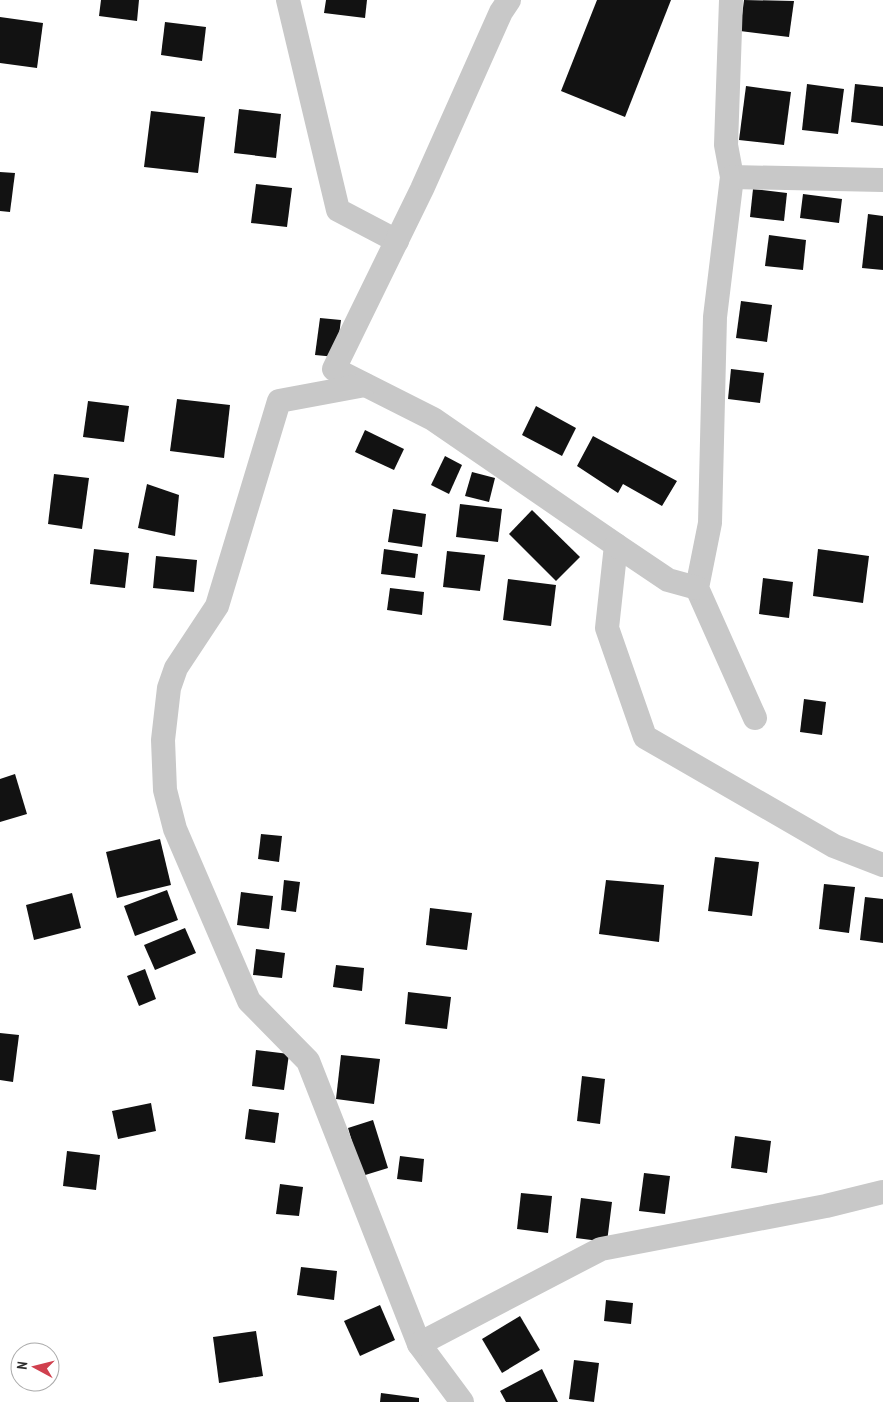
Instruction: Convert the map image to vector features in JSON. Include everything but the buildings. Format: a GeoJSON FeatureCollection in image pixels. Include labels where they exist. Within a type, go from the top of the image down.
{"type":"FeatureCollection","features":[{"type":"Feature","properties":{"kind":"street"},"geometry":{"type":"LineString","coordinates":[[288,0],[338,210],[397,241]]}},
{"type":"Feature","properties":{"kind":"street"},"geometry":{"type":"LineString","coordinates":[[510,0],[501,12],[422,189],[334,370],[433,420],[668,580],[696,588]]}},
{"type":"Feature","properties":{"kind":"street"},"geometry":{"type":"LineString","coordinates":[[731,0],[726,145],[732,177],[715,317],[710,523],[696,588],[755,718]]}},
{"type":"Feature","properties":{"kind":"street"},"geometry":{"type":"LineString","coordinates":[[732,177],[883,180]]}},
{"type":"Feature","properties":{"kind":"street"},"geometry":{"type":"LineString","coordinates":[[365,385],[279,401],[217,606],[176,668],[169,688],[163,740],[165,790],[175,829],[249,1001],[308,1061],[419,1344],[462,1402]]}},
{"type":"Feature","properties":{"kind":"street"},"geometry":{"type":"LineString","coordinates":[[616,545],[607,628],[645,737],[834,846],[883,865]]}},
{"type":"Feature","properties":{"kind":"street"},"geometry":{"type":"LineString","coordinates":[[419,1344],[601,1249],[826,1206],[883,1192]]}}]}
